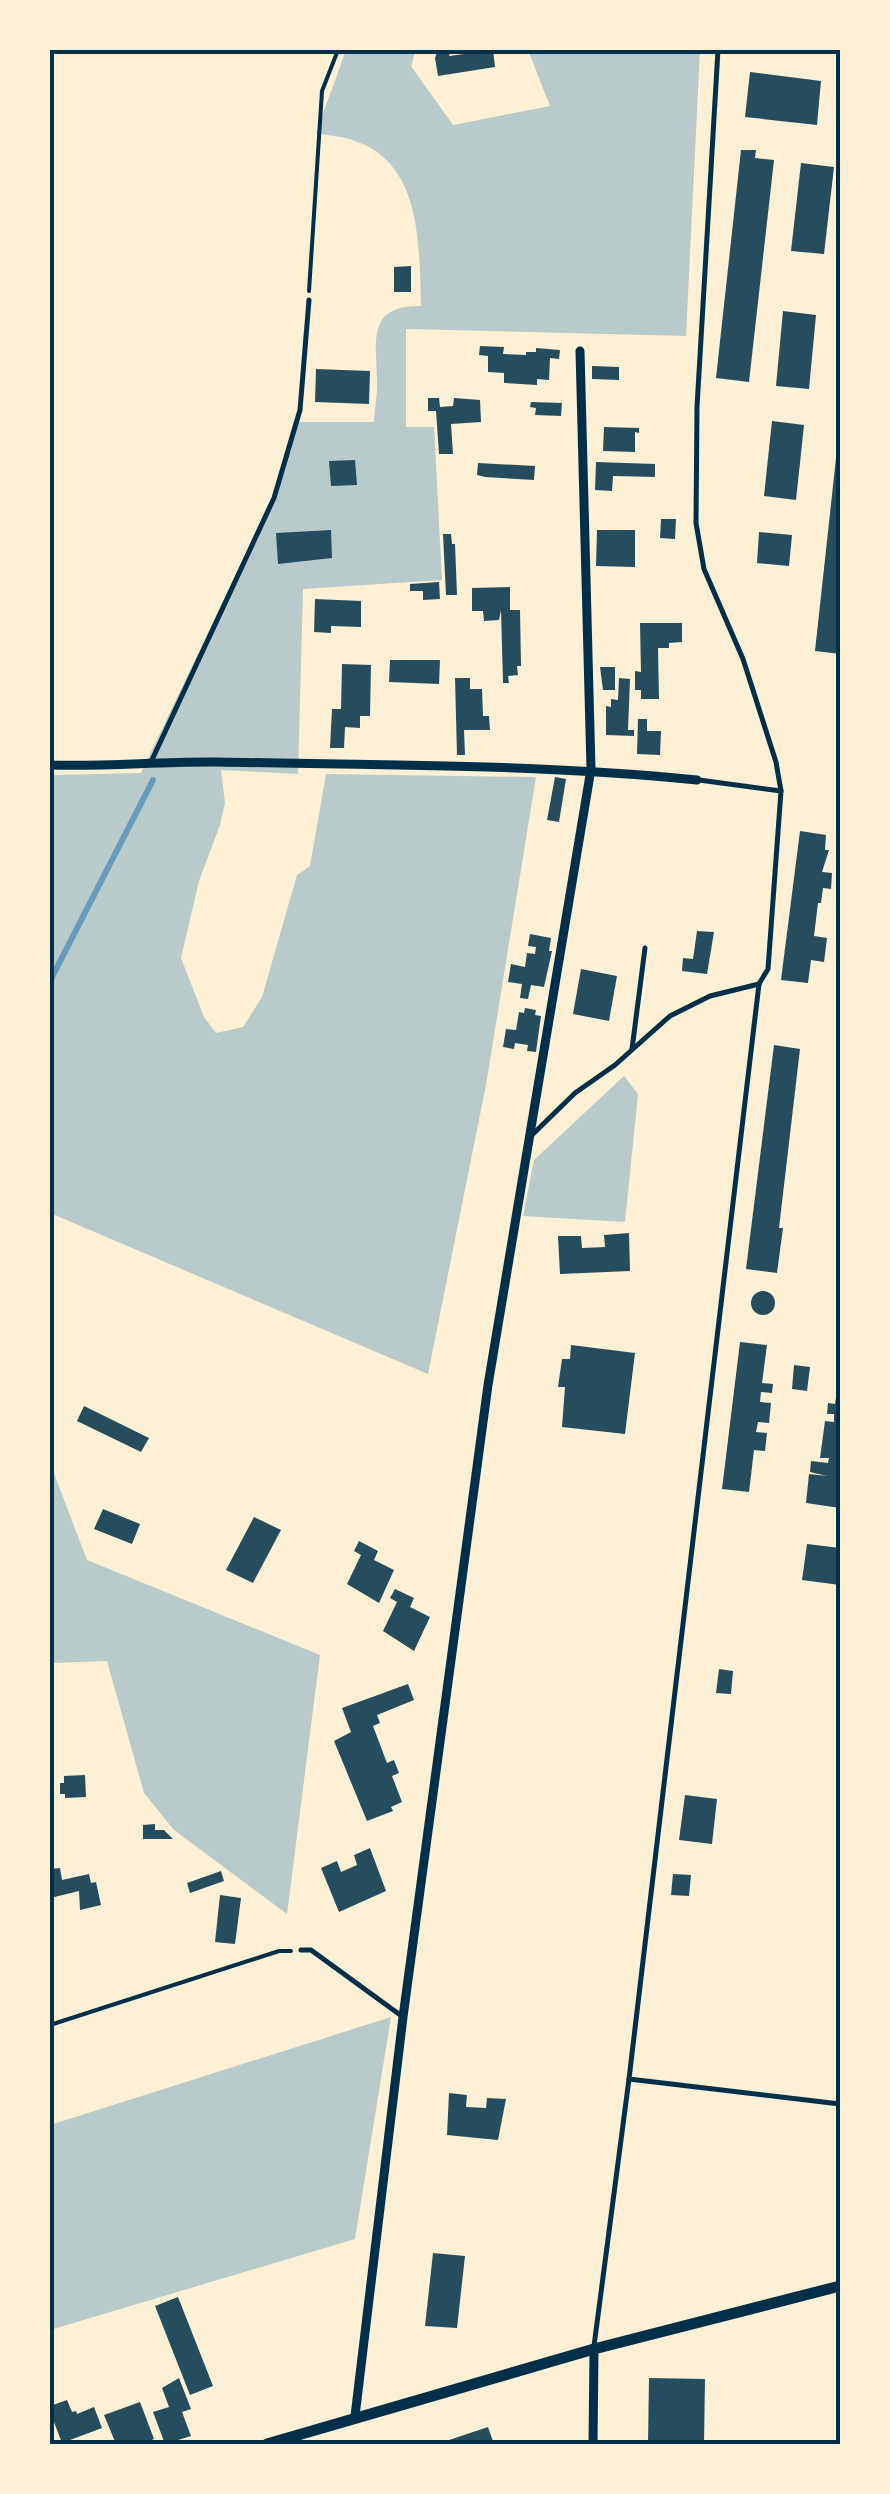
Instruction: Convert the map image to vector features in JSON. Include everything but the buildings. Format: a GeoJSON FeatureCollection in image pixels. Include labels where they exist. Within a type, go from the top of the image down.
{"type":"FeatureCollection","features":[{"type":"Feature","properties":{"kind":"street"},"geometry":{"type":"LineString","coordinates":[[355,2416],[403,2017],[488,1385],[591,770],[580,351]]}},
{"type":"Feature","properties":{"kind":"street"},"geometry":{"type":"LineString","coordinates":[[50,765],[216,762],[591,770],[698,780]]}},
{"type":"Feature","properties":{"kind":"street"},"geometry":{"type":"LineString","coordinates":[[268,2444],[594,2349],[840,2286]]}},
{"type":"Feature","properties":{"kind":"street"},"geometry":{"type":"LineString","coordinates":[[594,2349],[594,2444]]}},
{"type":"Feature","properties":{"kind":"lane"},"geometry":{"type":"LineString","coordinates":[[594,2349],[630,2079],[759,984],[768,969],[781,791],[776,762],[743,659],[704,568],[696,523],[697,406],[718,50]]}},
{"type":"Feature","properties":{"kind":"lane"},"geometry":{"type":"LineString","coordinates":[[150,764],[274,498],[300,410],[309,300]]}},
{"type":"Feature","properties":{"kind":"lane"},"geometry":{"type":"LineString","coordinates":[[698,780],[781,791]]}},
{"type":"Feature","properties":{"kind":"lane"},"geometry":{"type":"LineString","coordinates":[[632,1049],[644,948]]}},
{"type":"Feature","properties":{"kind":"lane"},"geometry":{"type":"LineString","coordinates":[[532,1134],[670,1016],[710,996],[759,984]]}},
{"type":"Feature","properties":{"kind":"lane"},"geometry":{"type":"LineString","coordinates":[[301,1950],[311,1950],[403,2017]]}},
{"type":"Feature","properties":{"kind":"lane"},"geometry":{"type":"LineString","coordinates":[[630,2079],[840,2104]]}},
{"type":"Feature","properties":{"kind":"path"},"geometry":{"type":"LineString","coordinates":[[309,300],[322,92],[338,50]]}},
{"type":"Feature","properties":{"kind":"path"},"geometry":{"type":"LineString","coordinates":[[50,2025],[278,1951],[301,1950]]}},
{"type":"Feature","properties":{"kind":"shaded area"},"geometry":{"type":"Polygon","coordinates":[[[346,50],[416,50],[411,66],[453,125],[550,106],[528,50],[700,50],[686,336],[406,329],[406,427],[434,427],[442,580],[303,589],[298,774],[221,770],[225,803],[199,881],[181,958],[204,1017],[216,1033],[243,1027],[262,997],[297,875],[310,866],[326,774],[536,777],[486,1085],[428,1374],[50,1213],[50,775],[141,773],[271,501],[294,422],[374,422],[378,328],[391,312],[421,306],[413,210],[394,168],[377,152],[355,141],[316,133],[346,50]]]}},
{"type":"Feature","properties":{"kind":"shaded area"},"geometry":{"type":"Polygon","coordinates":[[[624,1076],[638,1094],[625,1222],[523,1216],[534,1160],[624,1076]]]}},
{"type":"Feature","properties":{"kind":"shaded area"},"geometry":{"type":"Polygon","coordinates":[[[50,1463],[87,1560],[320,1655],[287,1914],[174,1830],[144,1793],[107,1661],[50,1663],[50,1463]]]}},
{"type":"Feature","properties":{"kind":"shaded area"},"geometry":{"type":"Polygon","coordinates":[[[391,2017],[355,2239],[50,2330],[50,2125],[391,2017]]]}},
{"type":"Feature","properties":{"kind":"waterway"},"geometry":{"type":"LineString","coordinates":[[50,981],[153,780]]}}]}
